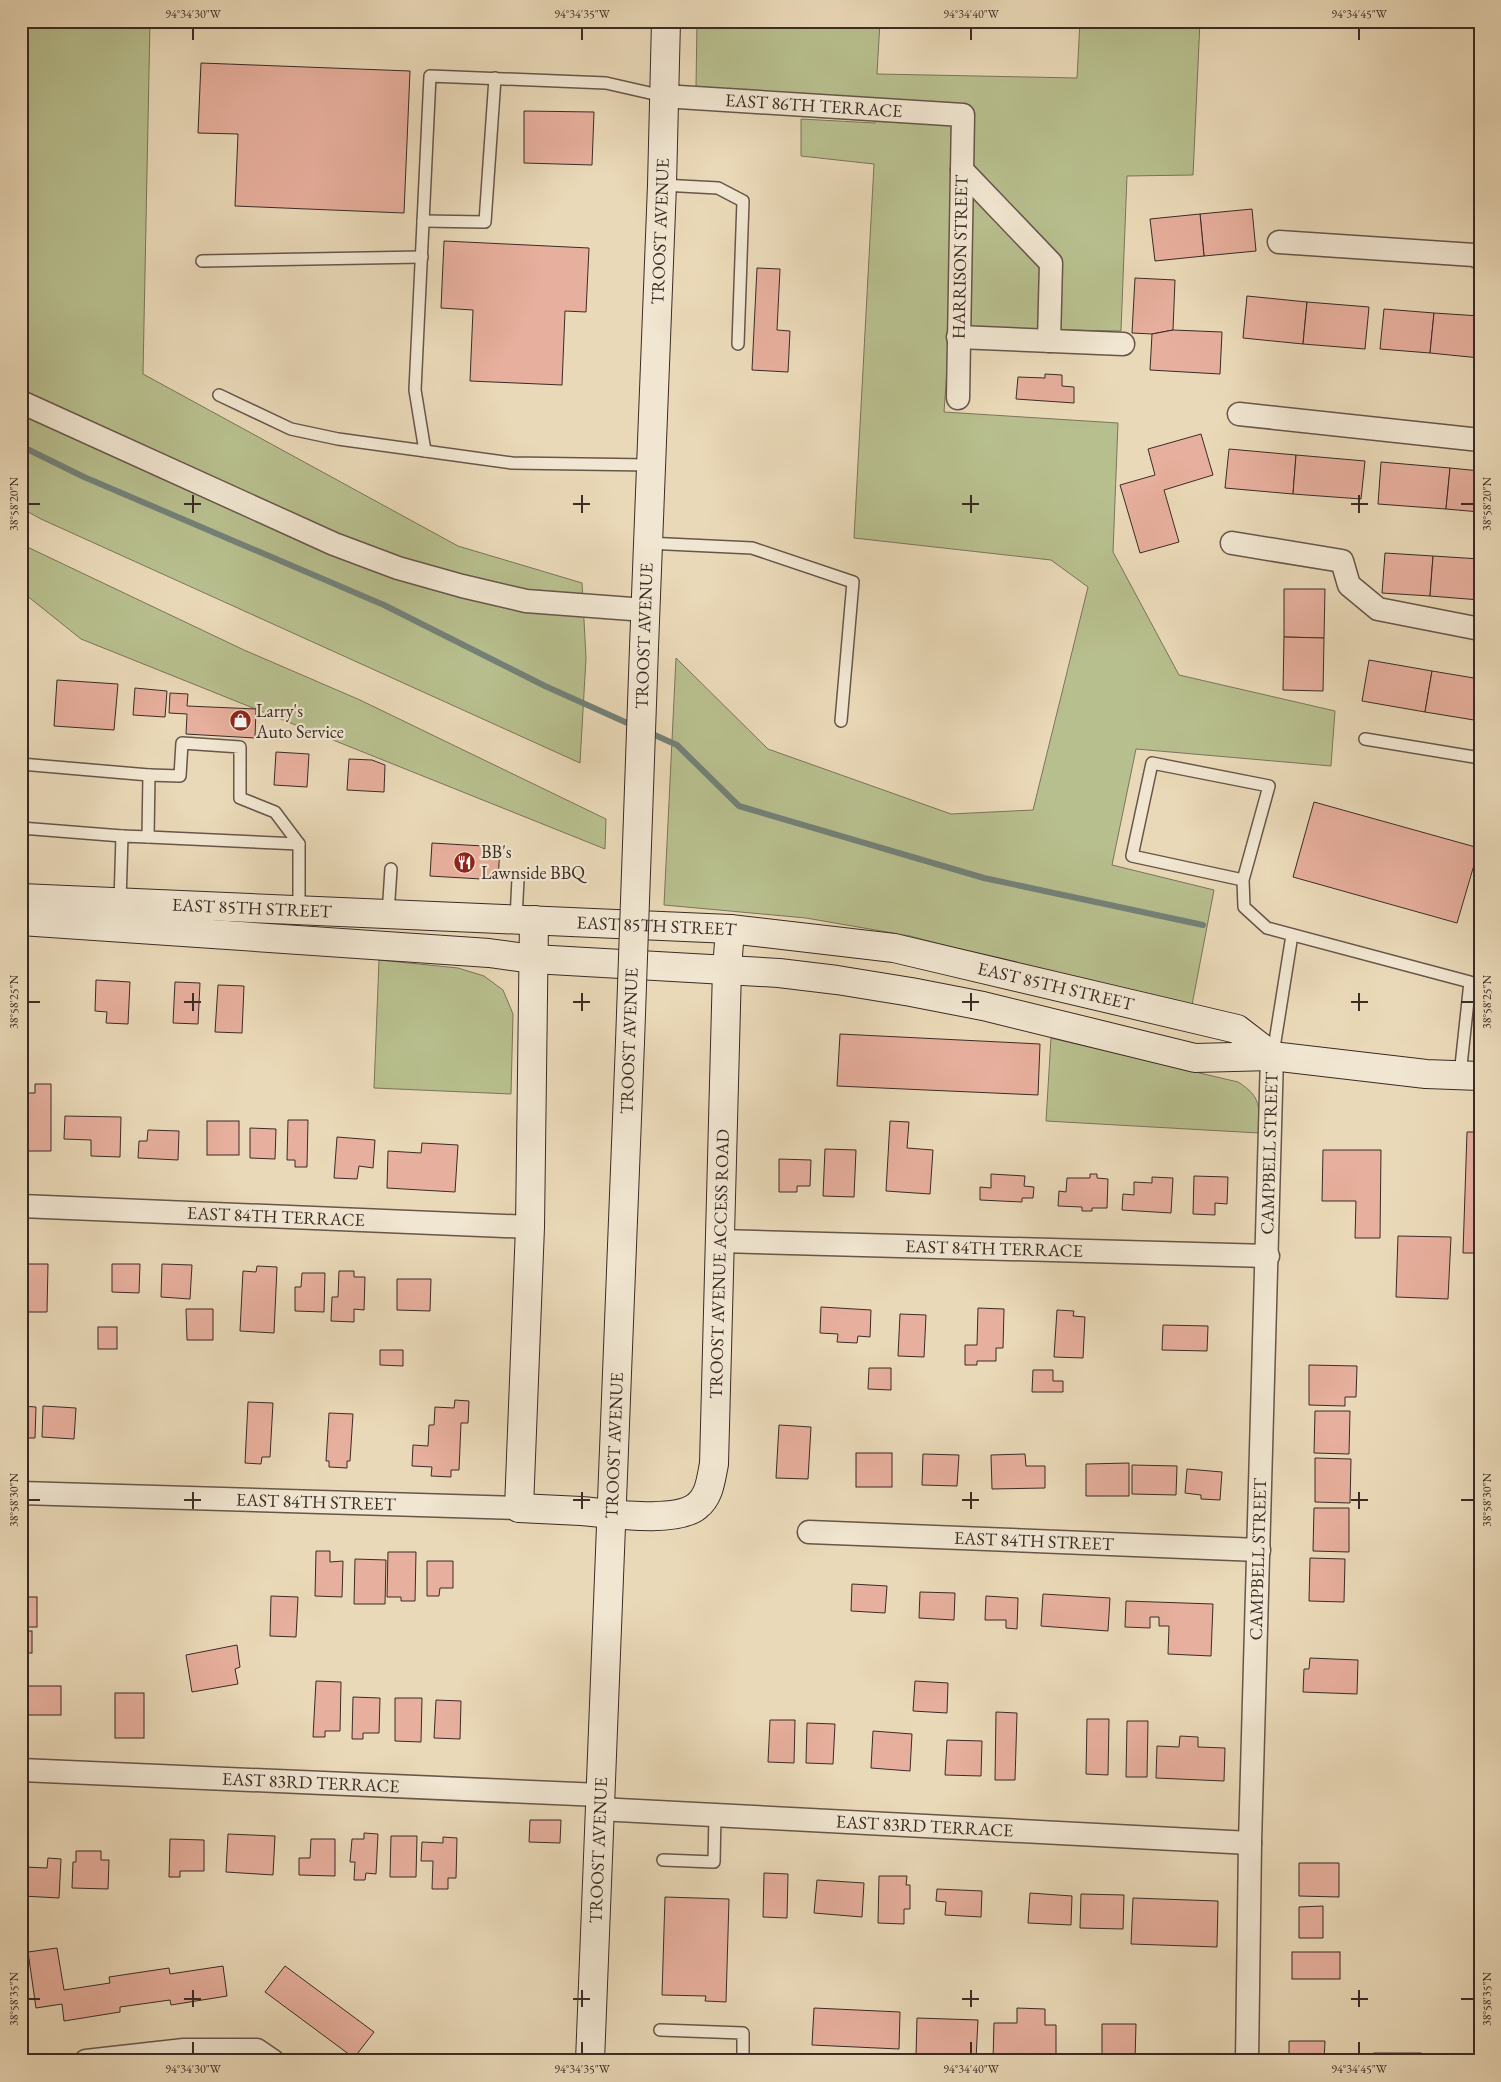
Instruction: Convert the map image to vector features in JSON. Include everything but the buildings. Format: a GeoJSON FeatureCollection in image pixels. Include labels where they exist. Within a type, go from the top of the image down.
{"type":"FeatureCollection","features":[{"type":"Feature","properties":{"kind":"main road","name":"TROOST AVENUE"},"geometry":{"type":"LineString","coordinates":[[590,2061],[662,185],[666,21]]}},
{"type":"Feature","properties":{"kind":"main road","name":"EAST 85TH STREET"},"geometry":{"type":"LineString","coordinates":[[21,898],[730,929],[894,948],[1237,1030],[1272,1056]]}},
{"type":"Feature","properties":{"kind":"main road"},"geometry":{"type":"LineString","coordinates":[[519,1508],[530,1227],[533,959],[525,920]]}},
{"type":"Feature","properties":{"kind":"main road","name":"EAST 85TH STREET"},"geometry":{"type":"LineString","coordinates":[[21,921],[489,953],[533,959],[779,973],[911,992],[992,1009],[1195,1058],[1272,1056],[1426,1074],[1470,1075]]}},
{"type":"Feature","properties":{"kind":"main road","name":"TROOST AVENUE ACCESS ROAD"},"geometry":{"type":"LineString","coordinates":[[611,1514],[664,1516],[682,1513],[697,1506],[708,1491],[714,1464],[727,969],[730,929]]}},
{"type":"Feature","properties":{"kind":"main road","name":"EAST 84TH STREET"},"geometry":{"type":"LineString","coordinates":[[519,1508],[611,1514]]}},
{"type":"Feature","properties":{"kind":"street","name":"EAST 86TH TERRACE"},"geometry":{"type":"LineString","coordinates":[[663,96],[963,115]]}},
{"type":"Feature","properties":{"kind":"street","name":"HARRISON STREET"},"geometry":{"type":"LineString","coordinates":[[958,398],[963,115]]}},
{"type":"Feature","properties":{"kind":"street"},"geometry":{"type":"LineString","coordinates":[[962,170],[1051,263],[1049,341]]}},
{"type":"Feature","properties":{"kind":"street"},"geometry":{"type":"LineString","coordinates":[[1279,242],[1474,255],[1480,258]]}},
{"type":"Feature","properties":{"kind":"street"},"geometry":{"type":"LineString","coordinates":[[958,337],[1123,344]]}},
{"type":"Feature","properties":{"kind":"street"},"geometry":{"type":"LineString","coordinates":[[21,402],[334,544],[398,568],[526,601],[645,610]]}},
{"type":"Feature","properties":{"kind":"street"},"geometry":{"type":"LineString","coordinates":[[1239,414],[1480,440]]}},
{"type":"Feature","properties":{"kind":"street"},"geometry":{"type":"LineString","coordinates":[[1232,543],[1342,561],[1350,585],[1378,609],[1480,629]]}},
{"type":"Feature","properties":{"kind":"street","name":"CAMPBELL STREET"},"geometry":{"type":"LineString","coordinates":[[1247,2061],[1250,1843],[1268,1256],[1272,1056]]}},
{"type":"Feature","properties":{"kind":"street","name":"EAST 84TH TERRACE"},"geometry":{"type":"LineString","coordinates":[[21,1206],[530,1227]]}},
{"type":"Feature","properties":{"kind":"street","name":"EAST 84TH TERRACE"},"geometry":{"type":"LineString","coordinates":[[720,1241],[1268,1256]]}},
{"type":"Feature","properties":{"kind":"street","name":"EAST 84TH STREET"},"geometry":{"type":"LineString","coordinates":[[21,1493],[519,1508]]}},
{"type":"Feature","properties":{"kind":"street","name":"EAST 84TH STREET"},"geometry":{"type":"LineString","coordinates":[[809,1532],[1259,1550]]}},
{"type":"Feature","properties":{"kind":"street","name":"EAST 83RD TERRACE"},"geometry":{"type":"LineString","coordinates":[[21,1770],[599,1802],[715,1815],[1250,1843]]}},
{"type":"Feature","properties":{"kind":"street"},"geometry":{"type":"LineString","coordinates":[[86,2061],[184,2050],[257,2050],[273,2061]]}},
{"type":"Feature","properties":{"kind":"lane"},"geometry":{"type":"LineString","coordinates":[[425,451],[415,390],[430,76],[606,83],[663,96]]}},
{"type":"Feature","properties":{"kind":"lane"},"geometry":{"type":"LineString","coordinates":[[423,221],[484,222],[495,78]]}},
{"type":"Feature","properties":{"kind":"lane"},"geometry":{"type":"LineString","coordinates":[[662,185],[718,188],[743,201],[738,344]]}},
{"type":"Feature","properties":{"kind":"lane"},"geometry":{"type":"LineString","coordinates":[[202,261],[422,257]]}},
{"type":"Feature","properties":{"kind":"lane"},"geometry":{"type":"LineString","coordinates":[[219,395],[291,429],[338,439],[512,463],[650,465]]}},
{"type":"Feature","properties":{"kind":"lane"},"geometry":{"type":"LineString","coordinates":[[648,543],[752,548],[853,582],[841,721]]}},
{"type":"Feature","properties":{"kind":"lane"},"geometry":{"type":"LineString","coordinates":[[1365,739],[1480,758]]}},
{"type":"Feature","properties":{"kind":"lane"},"geometry":{"type":"LineString","coordinates":[[21,764],[180,776],[182,743],[240,747],[240,798],[275,812],[299,844],[299,910]]}},
{"type":"Feature","properties":{"kind":"lane"},"geometry":{"type":"LineString","coordinates":[[1243,880],[1132,856],[1152,762],[1269,786],[1243,880],[1244,907],[1267,928],[1470,982],[1470,1075]]}},
{"type":"Feature","properties":{"kind":"lane"},"geometry":{"type":"LineString","coordinates":[[148,837],[149,775]]}},
{"type":"Feature","properties":{"kind":"lane"},"geometry":{"type":"LineString","coordinates":[[21,828],[122,836],[299,844]]}},
{"type":"Feature","properties":{"kind":"lane"},"geometry":{"type":"LineString","coordinates":[[120,902],[122,836]]}},
{"type":"Feature","properties":{"kind":"lane"},"geometry":{"type":"LineString","coordinates":[[388,914],[391,869]]}},
{"type":"Feature","properties":{"kind":"lane"},"geometry":{"type":"LineString","coordinates":[[518,880],[525,920]]}},
{"type":"Feature","properties":{"kind":"lane"},"geometry":{"type":"LineString","coordinates":[[1272,1056],[1292,935]]}},
{"type":"Feature","properties":{"kind":"lane"},"geometry":{"type":"LineString","coordinates":[[663,1860],[714,1862],[715,1815]]}},
{"type":"Feature","properties":{"kind":"lane"},"geometry":{"type":"LineString","coordinates":[[660,2030],[743,2033],[743,2061]]}},
{"type":"Feature","properties":{"kind":"green space"},"geometry":{"type":"Polygon","coordinates":[[[29,21],[150,21],[143,374],[458,546],[582,583],[586,658],[580,763],[41,519],[21,508],[21,158],[29,21]]]}},
{"type":"Feature","properties":{"kind":"green space"},"geometry":{"type":"Polygon","coordinates":[[[697,21],[880,21],[877,74],[1077,78],[1080,21],[1200,21],[1193,175],[1127,176],[1121,331],[950,328],[944,412],[1118,423],[1113,552],[1179,675],[1335,711],[1331,766],[1136,749],[1112,865],[1214,890],[1191,1010],[910,936],[806,918],[664,905],[676,658],[768,749],[951,814],[1033,810],[1088,587],[1051,560],[854,538],[874,164],[801,156],[801,119],[875,123],[876,99],[696,87],[697,21]]]}},
{"type":"Feature","properties":{"kind":"green space"},"geometry":{"type":"Polygon","coordinates":[[[21,544],[244,650],[360,700],[606,819],[605,849],[81,639],[21,591],[21,544]]]}},
{"type":"Feature","properties":{"kind":"green space"},"geometry":{"type":"Polygon","coordinates":[[[379,960],[458,968],[484,976],[503,990],[513,1014],[511,1094],[374,1088],[379,960]]]}},
{"type":"Feature","properties":{"kind":"green space"},"geometry":{"type":"Polygon","coordinates":[[[1051,1038],[1238,1082],[1246,1087],[1258,1103],[1259,1133],[1046,1121],[1051,1038]]]}},
{"type":"Feature","properties":{"kind":"waterway"},"geometry":{"type":"LineString","coordinates":[[21,446],[84,477],[384,605],[545,686],[634,726]]}},
{"type":"Feature","properties":{"kind":"waterway"},"geometry":{"type":"LineString","coordinates":[[648,732],[677,745],[739,806],[984,878],[1203,925]]}},
{"type":"Feature","properties":{"kind":"place","name":"Larry's Auto Service"},"geometry":{"type":"Point","coordinates":[240,721]}},
{"type":"Feature","properties":{"kind":"place","name":"BB's Lawnside BBQ"},"geometry":{"type":"Point","coordinates":[465,862]}}]}
